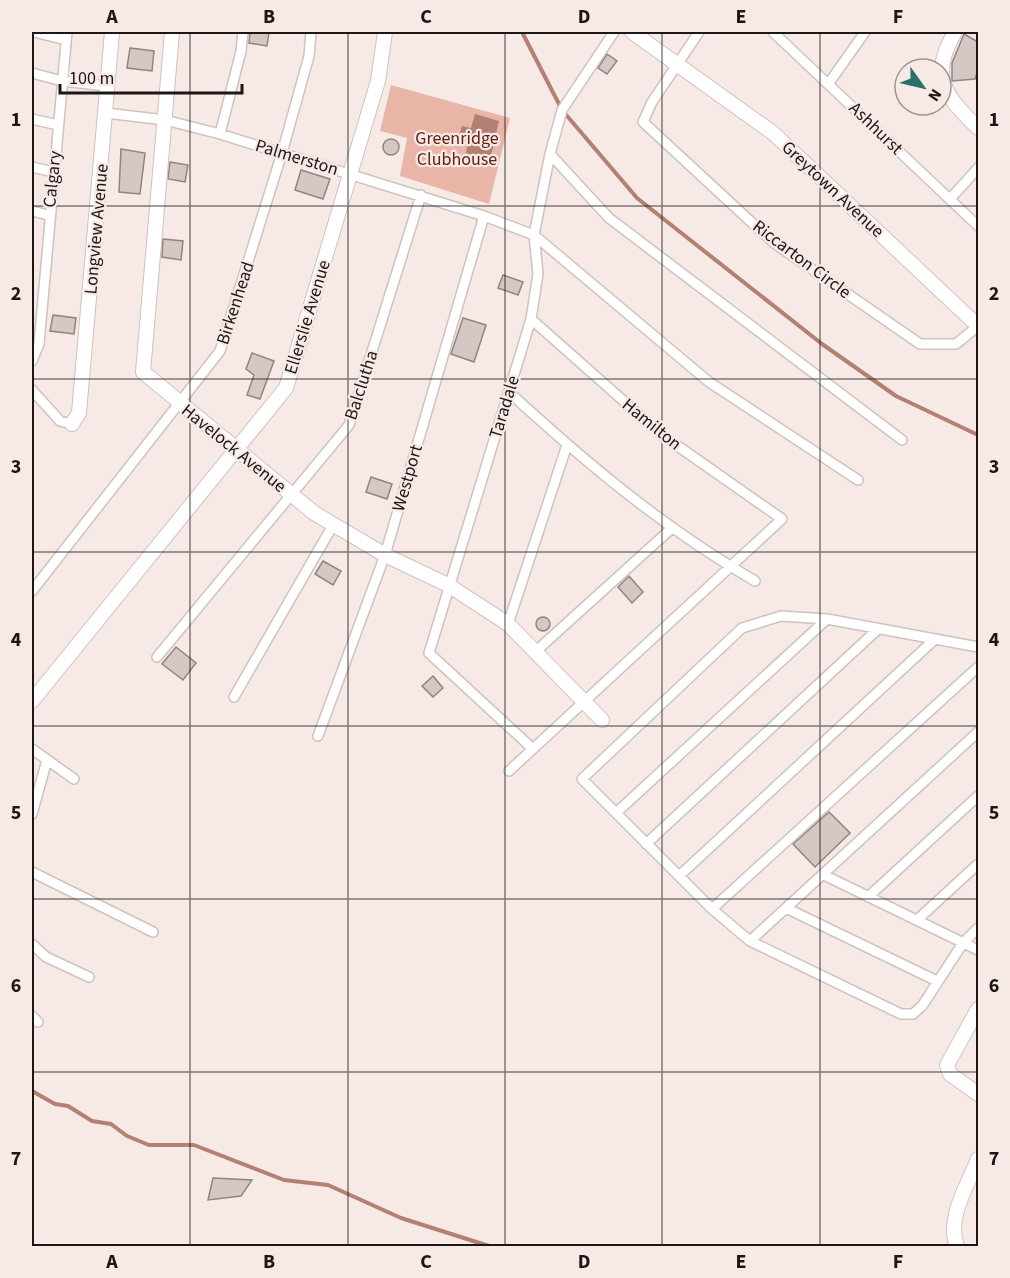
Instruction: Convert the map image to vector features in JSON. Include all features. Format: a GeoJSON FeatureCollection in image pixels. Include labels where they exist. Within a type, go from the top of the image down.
{"type":"FeatureCollection","features":[{"type":"Feature","properties":{"kind":"street"},"geometry":{"type":"LineString","coordinates":[[33,32],[67,36]]}},
{"type":"Feature","properties":{"kind":"street","name":"Longview Avenue"},"geometry":{"type":"LineString","coordinates":[[72,424],[79,413],[112,32]]}},
{"type":"Feature","properties":{"kind":"street","name":"Havelock Avenue"},"geometry":{"type":"LineString","coordinates":[[172,32],[143,372],[333,525],[385,555],[448,585],[508,624],[602,720]]}},
{"type":"Feature","properties":{"kind":"street"},"geometry":{"type":"LineString","coordinates":[[220,134],[241,51],[243,32]]}},
{"type":"Feature","properties":{"kind":"street","name":"Birkenhead"},"geometry":{"type":"LineString","coordinates":[[32,591],[220,351],[282,153],[309,56],[311,32]]}},
{"type":"Feature","properties":{"kind":"street","name":"Ellerslie Avenue"},"geometry":{"type":"LineString","coordinates":[[32,701],[286,388],[378,81],[385,32]]}},
{"type":"Feature","properties":{"kind":"street","name":"Taradale"},"geometry":{"type":"LineString","coordinates":[[533,748],[429,652],[531,319],[538,274],[534,235],[550,154],[562,110],[614,32]]}},
{"type":"Feature","properties":{"kind":"street","name":"Greytown Avenue"},"geometry":{"type":"LineString","coordinates":[[632,32],[773,133],[978,326]]}},
{"type":"Feature","properties":{"kind":"street"},"geometry":{"type":"LineString","coordinates":[[676,64],[699,32]]}},
{"type":"Feature","properties":{"kind":"street"},"geometry":{"type":"LineString","coordinates":[[829,83],[865,32]]}},
{"type":"Feature","properties":{"kind":"street"},"geometry":{"type":"LineString","coordinates":[[955,32],[941,59],[942,78],[948,95],[978,128]]}},
{"type":"Feature","properties":{"kind":"street","name":"Ashhurst"},"geometry":{"type":"LineString","coordinates":[[778,33],[978,226]]}},
{"type":"Feature","properties":{"kind":"street","name":"Calgary"},"geometry":{"type":"LineString","coordinates":[[32,361],[39,344],[48,215],[67,36]]}},
{"type":"Feature","properties":{"kind":"street","name":"Riccarton Circle"},"geometry":{"type":"LineString","coordinates":[[676,64],[643,122],[774,243],[920,344],[956,344],[978,326]]}},
{"type":"Feature","properties":{"kind":"street"},"geometry":{"type":"LineString","coordinates":[[32,73],[62,81],[107,86]]}},
{"type":"Feature","properties":{"kind":"street","name":"Palmerston"},"geometry":{"type":"LineString","coordinates":[[106,113],[165,120],[220,134],[421,195],[534,235],[709,382],[858,480]]}},
{"type":"Feature","properties":{"kind":"street"},"geometry":{"type":"LineString","coordinates":[[32,119],[58,125]]}},
{"type":"Feature","properties":{"kind":"street"},"geometry":{"type":"LineString","coordinates":[[550,154],[609,218],[902,440]]}},
{"type":"Feature","properties":{"kind":"street"},"geometry":{"type":"LineString","coordinates":[[32,167],[53,172]]}},
{"type":"Feature","properties":{"kind":"street"},"geometry":{"type":"LineString","coordinates":[[950,199],[978,168]]}},
{"type":"Feature","properties":{"kind":"street","name":"Balclutha"},"geometry":{"type":"LineString","coordinates":[[157,657],[349,425],[421,195]]}},
{"type":"Feature","properties":{"kind":"street"},"geometry":{"type":"LineString","coordinates":[[32,212],[48,215]]}},
{"type":"Feature","properties":{"kind":"street","name":"Westport"},"geometry":{"type":"LineString","coordinates":[[318,736],[385,555],[484,216]]}},
{"type":"Feature","properties":{"kind":"street","name":"Hamilton"},"geometry":{"type":"LineString","coordinates":[[531,319],[662,435],[782,519],[730,566]]}},
{"type":"Feature","properties":{"kind":"street"},"geometry":{"type":"LineString","coordinates":[[32,390],[60,421],[72,424]]}},
{"type":"Feature","properties":{"kind":"street"},"geometry":{"type":"LineString","coordinates":[[509,392],[567,445],[672,528],[755,581]]}},
{"type":"Feature","properties":{"kind":"street"},"geometry":{"type":"LineString","coordinates":[[508,624],[567,445]]}},
{"type":"Feature","properties":{"kind":"street"},"geometry":{"type":"LineString","coordinates":[[234,697],[333,525]]}},
{"type":"Feature","properties":{"kind":"street"},"geometry":{"type":"LineString","coordinates":[[536,652],[672,528]]}},
{"type":"Feature","properties":{"kind":"street"},"geometry":{"type":"LineString","coordinates":[[509,771],[730,566]]}},
{"type":"Feature","properties":{"kind":"street"},"geometry":{"type":"LineString","coordinates":[[978,647],[827,619],[781,616],[742,628],[582,779],[712,909],[750,941],[901,1014],[913,1014],[922,1006],[963,943],[978,928]]}},
{"type":"Feature","properties":{"kind":"street"},"geometry":{"type":"LineString","coordinates":[[616,813],[827,619]]}},
{"type":"Feature","properties":{"kind":"street"},"geometry":{"type":"LineString","coordinates":[[646,844],[877,630]]}},
{"type":"Feature","properties":{"kind":"street"},"geometry":{"type":"LineString","coordinates":[[679,876],[934,640]]}},
{"type":"Feature","properties":{"kind":"street"},"geometry":{"type":"LineString","coordinates":[[712,909],[978,667]]}},
{"type":"Feature","properties":{"kind":"street"},"geometry":{"type":"LineString","coordinates":[[750,941],[978,732]]}},
{"type":"Feature","properties":{"kind":"street"},"geometry":{"type":"LineString","coordinates":[[32,749],[74,779]]}},
{"type":"Feature","properties":{"kind":"street"},"geometry":{"type":"LineString","coordinates":[[32,814],[47,760]]}},
{"type":"Feature","properties":{"kind":"street"},"geometry":{"type":"LineString","coordinates":[[868,897],[978,796]]}},
{"type":"Feature","properties":{"kind":"street"},"geometry":{"type":"LineString","coordinates":[[917,920],[978,864]]}},
{"type":"Feature","properties":{"kind":"street"},"geometry":{"type":"LineString","coordinates":[[32,872],[153,932]]}},
{"type":"Feature","properties":{"kind":"street"},"geometry":{"type":"LineString","coordinates":[[824,875],[978,950]]}},
{"type":"Feature","properties":{"kind":"street"},"geometry":{"type":"LineString","coordinates":[[786,908],[937,981]]}},
{"type":"Feature","properties":{"kind":"street"},"geometry":{"type":"LineString","coordinates":[[32,944],[46,957],[89,977]]}},
{"type":"Feature","properties":{"kind":"street"},"geometry":{"type":"LineString","coordinates":[[978,1009],[946,1065],[950,1074],[978,1094]]}},
{"type":"Feature","properties":{"kind":"street"},"geometry":{"type":"LineString","coordinates":[[957,1246],[953,1226],[978,1160]]}},
{"type":"Feature","properties":{"kind":"green space","name":"Greenridge Clubhouse"},"geometry":{"type":"Polygon","coordinates":[[[391,85],[510,118],[489,204],[400,176],[407,138],[380,131],[391,85]]]}},
{"type":"Feature","properties":{"kind":"shaded area"},"geometry":{"type":"Polygon","coordinates":[[[475,114],[499,121],[490,160],[466,153],[468,142],[458,139],[462,126],[471,128],[475,114]]]}},
{"type":"Feature","properties":{"kind":"building"},"geometry":{"type":"Polygon","coordinates":[[[250,32],[269,32],[267,46],[249,43],[250,32]]]}},
{"type":"Feature","properties":{"kind":"building"},"geometry":{"type":"Polygon","coordinates":[[[964,34],[978,42],[978,69],[975,79],[953,81],[953,61],[964,34]]]}},
{"type":"Feature","properties":{"kind":"building"},"geometry":{"type":"Polygon","coordinates":[[[130,48],[154,51],[152,71],[127,68],[130,48]]]}},
{"type":"Feature","properties":{"kind":"building"},"geometry":{"type":"Polygon","coordinates":[[[607,54],[617,61],[607,74],[598,68],[607,54]]]}},
{"type":"Feature","properties":{"kind":"building"},"geometry":{"type":"Polygon","coordinates":[[[391,139],[399,147],[391,155],[383,147],[391,139]]]}},
{"type":"Feature","properties":{"kind":"building"},"geometry":{"type":"Polygon","coordinates":[[[121,149],[145,153],[140,194],[119,192],[121,149]]]}},
{"type":"Feature","properties":{"kind":"building"},"geometry":{"type":"Polygon","coordinates":[[[170,162],[188,165],[185,182],[168,179],[170,162]]]}},
{"type":"Feature","properties":{"kind":"building"},"geometry":{"type":"Polygon","coordinates":[[[301,170],[330,179],[323,199],[295,190],[301,170]]]}},
{"type":"Feature","properties":{"kind":"building"},"geometry":{"type":"Polygon","coordinates":[[[163,239],[183,241],[181,260],[162,257],[163,239]]]}},
{"type":"Feature","properties":{"kind":"building"},"geometry":{"type":"Polygon","coordinates":[[[503,275],[523,282],[518,295],[498,288],[503,275]]]}},
{"type":"Feature","properties":{"kind":"building"},"geometry":{"type":"Polygon","coordinates":[[[53,315],[76,318],[74,334],[50,331],[53,315]]]}},
{"type":"Feature","properties":{"kind":"building"},"geometry":{"type":"Polygon","coordinates":[[[463,318],[486,325],[474,362],[451,354],[463,318]]]}},
{"type":"Feature","properties":{"kind":"building"},"geometry":{"type":"Polygon","coordinates":[[[252,353],[274,361],[260,399],[247,395],[254,375],[246,369],[252,353]]]}},
{"type":"Feature","properties":{"kind":"building"},"geometry":{"type":"Polygon","coordinates":[[[371,477],[392,484],[387,499],[366,492],[371,477]]]}},
{"type":"Feature","properties":{"kind":"building"},"geometry":{"type":"Polygon","coordinates":[[[323,561],[341,571],[333,585],[315,574],[323,561]]]}},
{"type":"Feature","properties":{"kind":"building"},"geometry":{"type":"Polygon","coordinates":[[[629,576],[643,592],[632,603],[618,587],[629,576]]]}},
{"type":"Feature","properties":{"kind":"building"},"geometry":{"type":"Polygon","coordinates":[[[543,617],[548,619],[550,624],[548,629],[543,631],[538,629],[536,624],[538,619],[543,617]]]}},
{"type":"Feature","properties":{"kind":"building"},"geometry":{"type":"Polygon","coordinates":[[[176,647],[196,663],[183,680],[162,664],[176,647]]]}},
{"type":"Feature","properties":{"kind":"building"},"geometry":{"type":"Polygon","coordinates":[[[433,676],[443,688],[433,697],[422,686],[433,676]]]}},
{"type":"Feature","properties":{"kind":"building"},"geometry":{"type":"Polygon","coordinates":[[[829,812],[850,833],[815,867],[793,844],[829,812]]]}},
{"type":"Feature","properties":{"kind":"building"},"geometry":{"type":"Polygon","coordinates":[[[213,1178],[252,1180],[241,1196],[208,1200],[213,1178]]]}},
{"type":"Feature","properties":{"kind":"waterway"},"geometry":{"type":"LineString","coordinates":[[522,32],[562,110],[637,198],[822,344],[896,396],[978,435]]}},
{"type":"Feature","properties":{"kind":"waterway"},"geometry":{"type":"LineString","coordinates":[[32,1091],[55,1104],[68,1106],[92,1121],[111,1124],[127,1136],[149,1145],[194,1145],[284,1180],[328,1185],[401,1218],[489,1246]]}}]}
